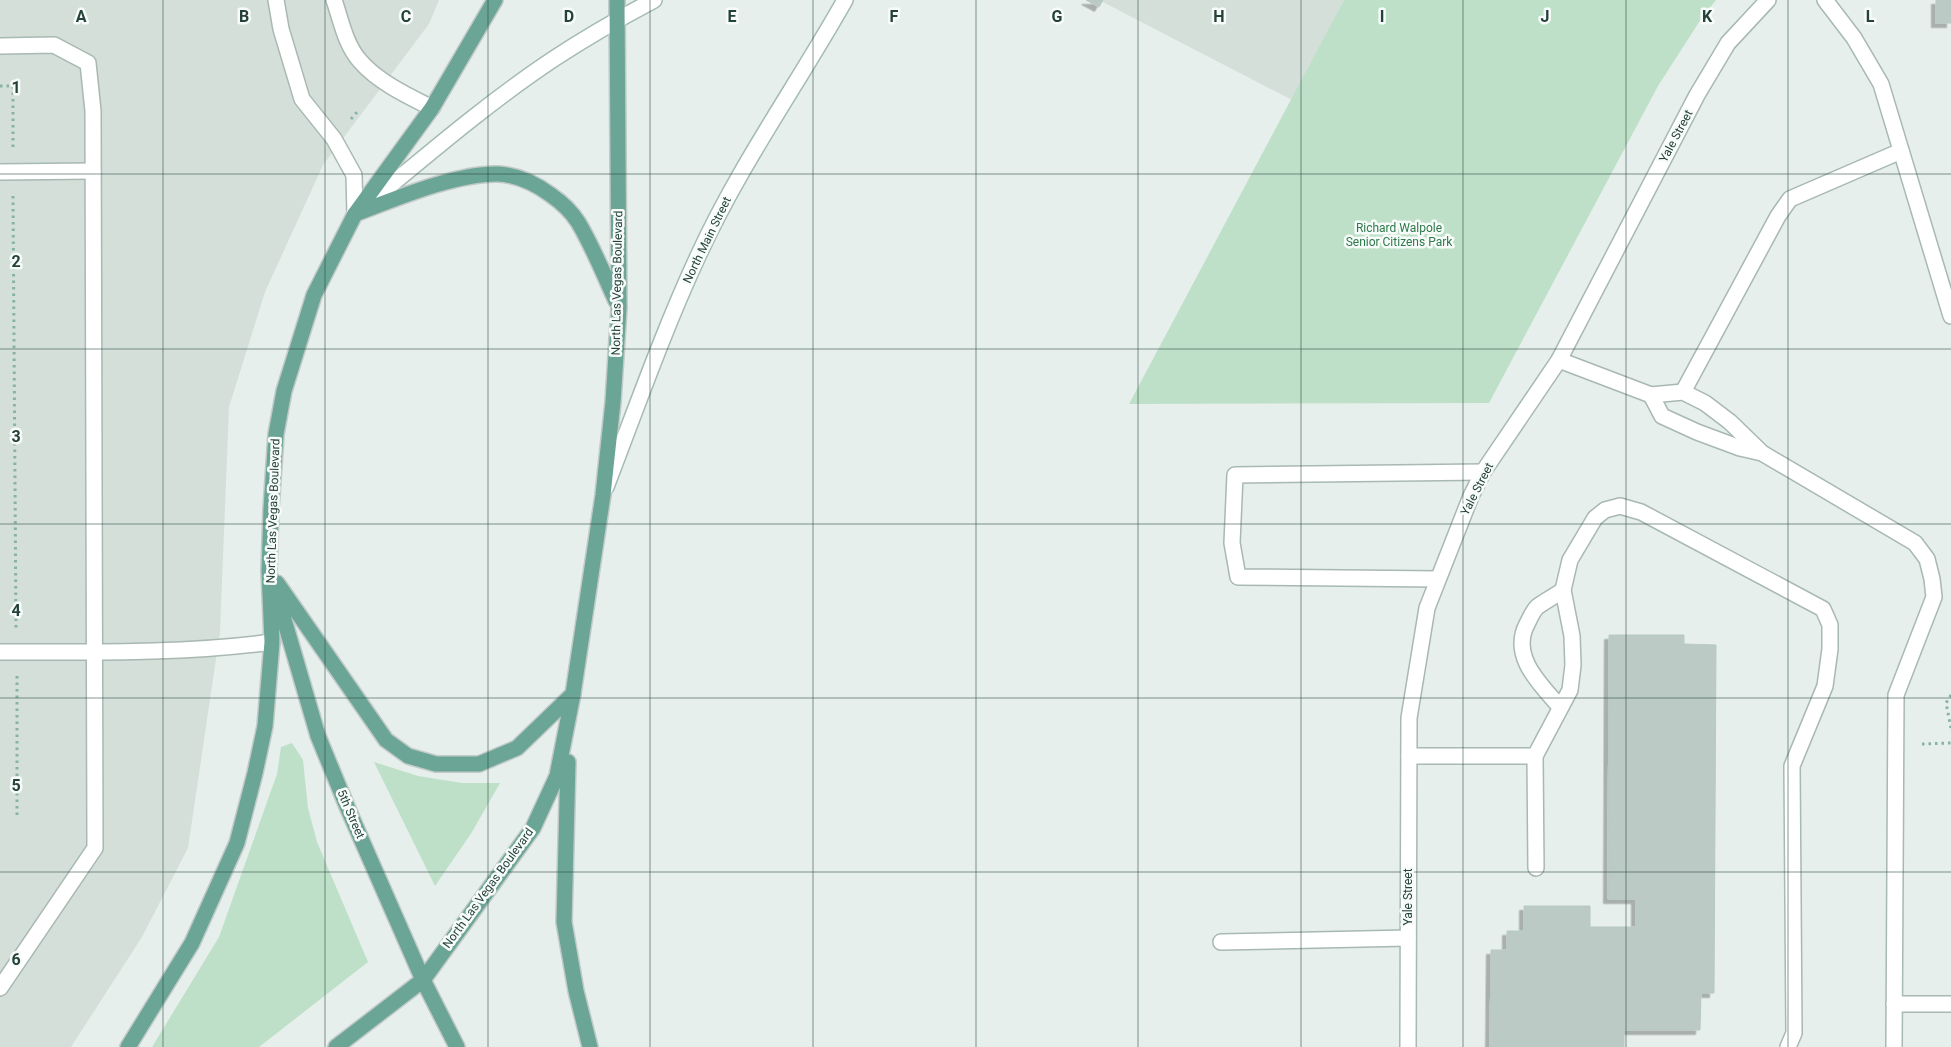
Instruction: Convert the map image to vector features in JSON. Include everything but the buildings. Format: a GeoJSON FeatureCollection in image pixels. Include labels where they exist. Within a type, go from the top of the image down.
{"type":"FeatureCollection","features":[{"type":"Feature","properties":{"kind":"main road","name":"North Las Vegas Boulevard"},"geometry":{"type":"LineString","coordinates":[[128,1047],[192,943],[237,843],[256,773],[265,726],[272,642],[269,571],[276,434],[284,391],[314,295],[355,214],[432,108],[495,0]]}},
{"type":"Feature","properties":{"kind":"main road","name":"North Las Vegas Boulevard"},"geometry":{"type":"LineString","coordinates":[[336,1047],[423,980],[533,828],[557,776],[573,694],[603,495],[613,402],[619,308],[617,0]]}},
{"type":"Feature","properties":{"kind":"main road"},"geometry":{"type":"LineString","coordinates":[[355,214],[413,192],[471,176],[499,174],[522,179],[541,188],[567,208],[578,222],[600,264],[619,308]]}},
{"type":"Feature","properties":{"kind":"main road"},"geometry":{"type":"LineString","coordinates":[[269,571],[386,740],[408,756],[436,764],[479,764],[517,748],[573,694]]}},
{"type":"Feature","properties":{"kind":"main road","name":"5th Street"},"geometry":{"type":"LineString","coordinates":[[269,571],[318,736],[423,980],[458,1047]]}},
{"type":"Feature","properties":{"kind":"main road"},"geometry":{"type":"LineString","coordinates":[[573,694],[566,783],[564,922],[576,991],[590,1047]]}},
{"type":"Feature","properties":{"kind":"street"},"geometry":{"type":"LineString","coordinates":[[276,0],[281,29],[302,98],[334,139],[354,175],[355,214]]}},
{"type":"Feature","properties":{"kind":"street"},"geometry":{"type":"LineString","coordinates":[[334,0],[346,38],[360,61],[406,94],[432,108]]}},
{"type":"Feature","properties":{"kind":"street"},"geometry":{"type":"LineString","coordinates":[[355,214],[474,117],[554,59],[616,20],[654,0]]}},
{"type":"Feature","properties":{"kind":"street","name":"North Main Street"},"geometry":{"type":"LineString","coordinates":[[603,495],[699,253],[739,176],[845,0]]}},
{"type":"Feature","properties":{"kind":"street","name":"Yale Street"},"geometry":{"type":"LineString","coordinates":[[1408,1047],[1409,718],[1427,608],[1471,496],[1483,472],[1559,360],[1697,95],[1728,43],[1768,0]]}},
{"type":"Feature","properties":{"kind":"street"},"geometry":{"type":"LineString","coordinates":[[1825,0],[1854,38],[1881,84],[1951,316]]}},
{"type":"Feature","properties":{"kind":"street"},"geometry":{"type":"LineString","coordinates":[[0,46],[54,45],[88,62],[93,111],[95,652],[95,848],[0,988]]}},
{"type":"Feature","properties":{"kind":"street"},"geometry":{"type":"LineString","coordinates":[[1683,392],[1778,216],[1790,199],[1901,151]]}},
{"type":"Feature","properties":{"kind":"street"},"geometry":{"type":"LineString","coordinates":[[7,172],[93,171]]}},
{"type":"Feature","properties":{"kind":"street"},"geometry":{"type":"LineString","coordinates":[[1559,360],[1651,395],[1683,392],[1705,403],[1730,422],[1762,453],[1915,543],[1927,559],[1934,597],[1896,695],[1894,1047]]}},
{"type":"Feature","properties":{"kind":"street"},"geometry":{"type":"LineString","coordinates":[[1651,395],[1662,416],[1706,436],[1740,448],[1762,453]]}},
{"type":"Feature","properties":{"kind":"street"},"geometry":{"type":"LineString","coordinates":[[1438,579],[1238,577],[1232,543],[1234,475],[1483,472]]}},
{"type":"Feature","properties":{"kind":"street"},"geometry":{"type":"LineString","coordinates":[[1536,868],[1535,756],[1570,690],[1573,665],[1572,636],[1563,590],[1570,560],[1594,518],[1605,510],[1620,506],[1641,512],[1822,609],[1830,625],[1830,649],[1825,686],[1792,766],[1794,1033],[1788,1047]]}},
{"type":"Feature","properties":{"kind":"street"},"geometry":{"type":"LineString","coordinates":[[1560,707],[1537,682],[1526,665],[1522,648],[1525,629],[1536,608],[1563,590]]}},
{"type":"Feature","properties":{"kind":"street"},"geometry":{"type":"LineString","coordinates":[[0,652],[95,652],[230,647],[272,642]]}},
{"type":"Feature","properties":{"kind":"street"},"geometry":{"type":"LineString","coordinates":[[1409,756],[1535,756]]}},
{"type":"Feature","properties":{"kind":"street"},"geometry":{"type":"LineString","coordinates":[[1221,942],[1408,938]]}},
{"type":"Feature","properties":{"kind":"street"},"geometry":{"type":"LineString","coordinates":[[1894,1004],[1951,1004]]}},
{"type":"Feature","properties":{"kind":"path"},"geometry":{"type":"LineString","coordinates":[[0,86],[13,86],[7,172],[16,652],[17,819]]}},
{"type":"Feature","properties":{"kind":"path"},"geometry":{"type":"LineString","coordinates":[[348,124],[358,110]]}},
{"type":"Feature","properties":{"kind":"path"},"geometry":{"type":"LineString","coordinates":[[1951,695],[1946,703],[1951,728]]}},
{"type":"Feature","properties":{"kind":"shaded area"},"geometry":{"type":"Polygon","coordinates":[[[0,0],[439,0],[429,24],[323,165],[265,292],[229,407],[220,632],[188,848],[142,937],[71,1047],[0,1047],[0,0]]]}},
{"type":"Feature","properties":{"kind":"shaded area"},"geometry":{"type":"Polygon","coordinates":[[[1099,0],[1344,0],[1292,100],[1099,0]]]}},
{"type":"Feature","properties":{"kind":"green space","name":"Richard Walpole Senior Citizens Park"},"geometry":{"type":"Polygon","coordinates":[[[1344,0],[1716,0],[1701,19],[1658,86],[1489,403],[1129,404],[1344,0]]]}},
{"type":"Feature","properties":{"kind":"green space"},"geometry":{"type":"Polygon","coordinates":[[[292,743],[303,760],[308,808],[317,842],[368,962],[259,1047],[152,1047],[219,937],[277,774],[281,747],[292,743]]]}},
{"type":"Feature","properties":{"kind":"green space"},"geometry":{"type":"Polygon","coordinates":[[[374,762],[418,776],[462,783],[500,783],[472,832],[435,886],[374,762]]]}}]}
